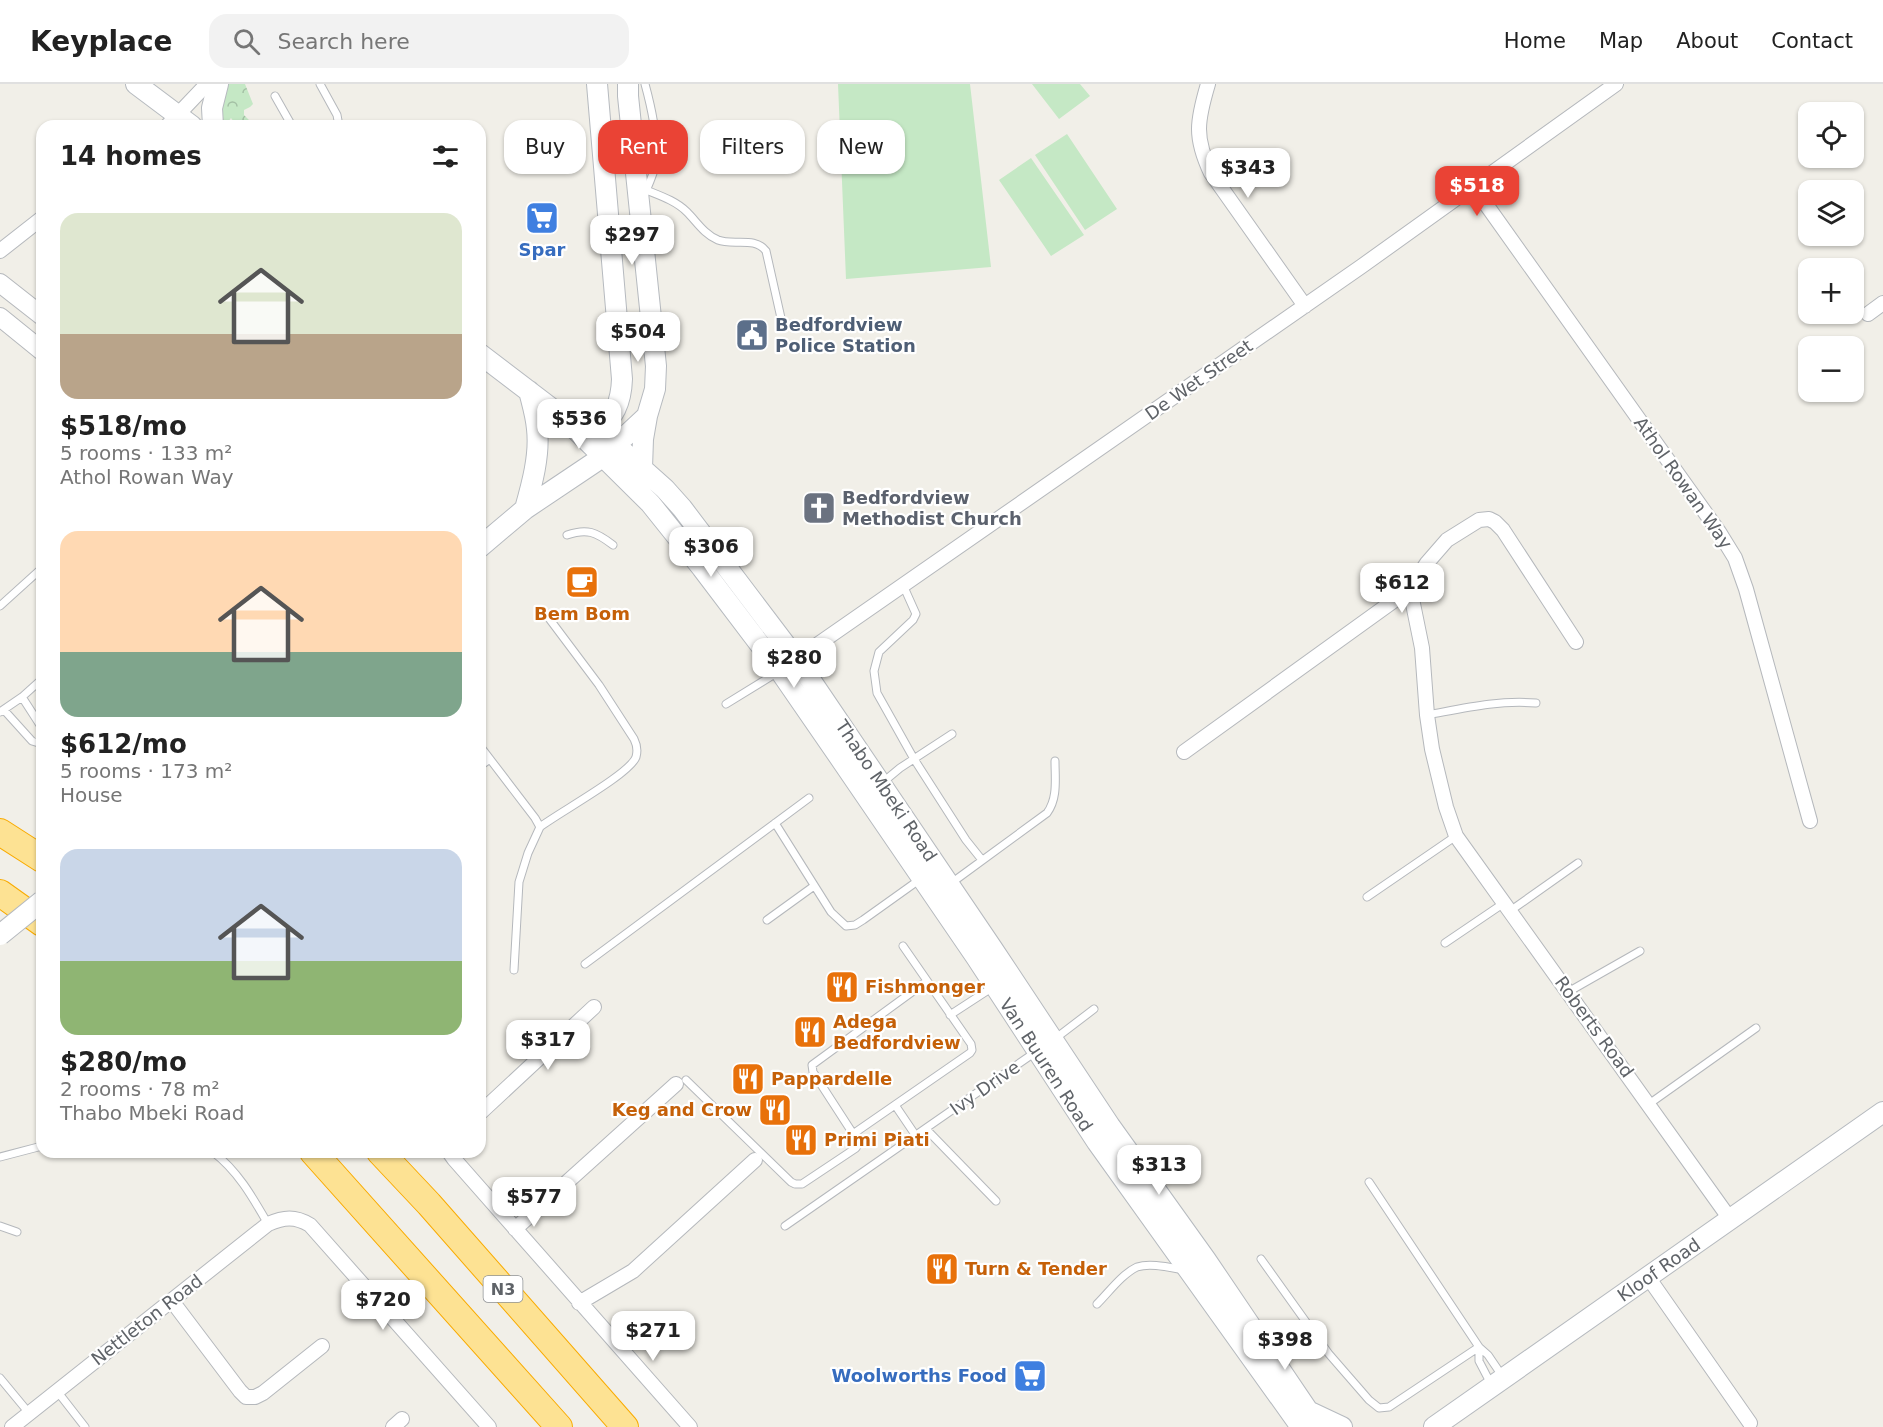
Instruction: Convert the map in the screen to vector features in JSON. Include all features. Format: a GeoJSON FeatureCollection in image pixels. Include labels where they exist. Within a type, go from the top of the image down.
{"type":"FeatureCollection","features":[{"type":"Feature","properties":{"kind":"highway"},"geometry":{"type":"LineString","coordinates":[[0,832],[36,855]]}},
{"type":"Feature","properties":{"kind":"highway"},"geometry":{"type":"LineString","coordinates":[[0,893],[36,919]]}},
{"type":"Feature","properties":{"kind":"highway","name":"N3"},"geometry":{"type":"LineString","coordinates":[[318,1158],[559,1427]]}},
{"type":"Feature","properties":{"kind":"highway","name":"N3"},"geometry":{"type":"LineString","coordinates":[[386,1158],[437,1213],[625,1427]]}},
{"type":"Feature","properties":{"kind":"main road"},"geometry":{"type":"LineString","coordinates":[[136,84],[177,120]]}},
{"type":"Feature","properties":{"kind":"main road"},"geometry":{"type":"LineString","coordinates":[[213,120],[212,108],[218,84]]}},
{"type":"Feature","properties":{"kind":"main road"},"geometry":{"type":"LineString","coordinates":[[597,84],[620,346],[621,395],[618,408],[602,444]]}},
{"type":"Feature","properties":{"kind":"main road"},"geometry":{"type":"LineString","coordinates":[[628,84],[643,195],[656,366],[655,389],[647,416],[637,475]]}},
{"type":"Feature","properties":{"kind":"main road"},"geometry":{"type":"LineString","coordinates":[[620,346],[653,343]]}},
{"type":"Feature","properties":{"kind":"main road"},"geometry":{"type":"LineString","coordinates":[[486,359],[602,444],[637,475]]}},
{"type":"Feature","properties":{"kind":"main road"},"geometry":{"type":"LineString","coordinates":[[525,509],[533,482],[537,450],[537,429],[529,391]]}},
{"type":"Feature","properties":{"kind":"main road"},"geometry":{"type":"LineString","coordinates":[[486,542],[525,509],[574,475],[602,444],[647,416]]}},
{"type":"Feature","properties":{"kind":"main road","name":"Thabo Mbeki Road"},"geometry":{"type":"LineString","coordinates":[[637,475],[665,489],[682,508],[797,660],[873,790],[984,952]]}},
{"type":"Feature","properties":{"kind":"main road","name":"Thabo Mbeki Road"},"geometry":{"type":"LineString","coordinates":[[637,475],[666,521],[780,671],[842,761],[873,790],[890,831],[929,872]]}},
{"type":"Feature","properties":{"kind":"main road"},"geometry":{"type":"LineString","coordinates":[[0,935],[36,906]]}},
{"type":"Feature","properties":{"kind":"main road","name":"Van Buuren Road"},"geometry":{"type":"LineString","coordinates":[[984,952],[995,986],[1110,1126],[1198,1266]]}},
{"type":"Feature","properties":{"kind":"main road","name":"Van Buuren Road"},"geometry":{"type":"LineString","coordinates":[[984,952],[1044,1046],[1097,1143],[1198,1266]]}},
{"type":"Feature","properties":{"kind":"main road","name":"Kloof Road"},"geometry":{"type":"LineString","coordinates":[[1434,1427],[1883,1112]]}},
{"type":"Feature","properties":{"kind":"main road"},"geometry":{"type":"LineString","coordinates":[[1198,1266],[1304,1418],[1318,1427]]}},
{"type":"Feature","properties":{"kind":"main road"},"geometry":{"type":"LineString","coordinates":[[1304,1418],[1342,1427]]}},
{"type":"Feature","properties":{"kind":"street"},"geometry":{"type":"LineString","coordinates":[[180,120],[207,84]]}},
{"type":"Feature","properties":{"kind":"street"},"geometry":{"type":"LineString","coordinates":[[1208,84],[1199,114],[1198,127],[1205,161],[1211,173],[1305,306]]}},
{"type":"Feature","properties":{"kind":"street","name":"De Wet Street"},"geometry":{"type":"LineString","coordinates":[[780,671],[1305,306],[1616,84]]}},
{"type":"Feature","properties":{"kind":"street","name":"Athol Rowan Way"},"geometry":{"type":"LineString","coordinates":[[1473,186],[1719,532],[1735,558],[1810,820]]}},
{"type":"Feature","properties":{"kind":"street"},"geometry":{"type":"LineString","coordinates":[[0,250],[36,223]]}},
{"type":"Feature","properties":{"kind":"street"},"geometry":{"type":"LineString","coordinates":[[0,283],[36,311]]}},
{"type":"Feature","properties":{"kind":"street"},"geometry":{"type":"LineString","coordinates":[[1868,314],[1883,303]]}},
{"type":"Feature","properties":{"kind":"street"},"geometry":{"type":"LineString","coordinates":[[0,317],[36,346]]}},
{"type":"Feature","properties":{"kind":"street"},"geometry":{"type":"LineString","coordinates":[[1184,752],[1410,589],[1427,563],[1447,540],[1479,520],[1489,519],[1496,522],[1503,530],[1576,642]]}},
{"type":"Feature","properties":{"kind":"street","name":"Roberts Road"},"geometry":{"type":"LineString","coordinates":[[1410,589],[1422,648],[1427,715],[1437,776],[1456,836],[1730,1219]]}},
{"type":"Feature","properties":{"kind":"street"},"geometry":{"type":"LineString","coordinates":[[486,1107],[594,1007]]}},
{"type":"Feature","properties":{"kind":"street"},"geometry":{"type":"LineString","coordinates":[[515,1229],[681,1082]]}},
{"type":"Feature","properties":{"kind":"street"},"geometry":{"type":"LineString","coordinates":[[453,1158],[690,1427]]}},
{"type":"Feature","properties":{"kind":"street"},"geometry":{"type":"LineString","coordinates":[[579,1303],[633,1271],[755,1160]]}},
{"type":"Feature","properties":{"kind":"street","name":"Nettleton Road"},"geometry":{"type":"LineString","coordinates":[[12,1427],[268,1224],[286,1217],[302,1220],[310,1225],[481,1424]]}},
{"type":"Feature","properties":{"kind":"street"},"geometry":{"type":"LineString","coordinates":[[1648,1277],[1750,1423]]}},
{"type":"Feature","properties":{"kind":"street"},"geometry":{"type":"LineString","coordinates":[[172,1301],[246,1397],[255,1397],[263,1393],[322,1346]]}},
{"type":"Feature","properties":{"kind":"lane"},"geometry":{"type":"LineString","coordinates":[[320,84],[338,120]]}},
{"type":"Feature","properties":{"kind":"lane"},"geometry":{"type":"LineString","coordinates":[[645,84],[650,100],[656,163],[643,195],[679,205],[708,234],[720,241],[762,245],[766,251],[781,318]]}},
{"type":"Feature","properties":{"kind":"lane"},"geometry":{"type":"LineString","coordinates":[[275,96],[289,120]]}},
{"type":"Feature","properties":{"kind":"lane"},"geometry":{"type":"LineString","coordinates":[[567,535],[580,530],[603,537],[613,545]]}},
{"type":"Feature","properties":{"kind":"lane"},"geometry":{"type":"LineString","coordinates":[[0,606],[36,573]]}},
{"type":"Feature","properties":{"kind":"lane"},"geometry":{"type":"LineString","coordinates":[[903,585],[916,614],[913,620],[879,652],[874,671],[877,693],[914,759],[966,840],[982,860]]}},
{"type":"Feature","properties":{"kind":"lane"},"geometry":{"type":"LineString","coordinates":[[514,970],[519,882],[528,853],[540,827],[625,771],[636,757],[637,746],[599,685],[545,613]]}},
{"type":"Feature","properties":{"kind":"lane"},"geometry":{"type":"LineString","coordinates":[[726,704],[780,671]]}},
{"type":"Feature","properties":{"kind":"lane"},"geometry":{"type":"LineString","coordinates":[[36,684],[2,711],[32,741],[36,742]]}},
{"type":"Feature","properties":{"kind":"lane"},"geometry":{"type":"LineString","coordinates":[[22,697],[36,719]]}},
{"type":"Feature","properties":{"kind":"lane"},"geometry":{"type":"LineString","coordinates":[[1427,715],[1493,702],[1536,703]]}},
{"type":"Feature","properties":{"kind":"lane"},"geometry":{"type":"LineString","coordinates":[[873,790],[952,734]]}},
{"type":"Feature","properties":{"kind":"lane"},"geometry":{"type":"LineString","coordinates":[[486,754],[540,827]]}},
{"type":"Feature","properties":{"kind":"lane"},"geometry":{"type":"LineString","coordinates":[[486,762],[490,759]]}},
{"type":"Feature","properties":{"kind":"lane"},"geometry":{"type":"LineString","coordinates":[[942,890],[1047,813],[1053,805],[1055,793],[1055,761]]}},
{"type":"Feature","properties":{"kind":"lane"},"geometry":{"type":"LineString","coordinates":[[585,964],[809,798]]}},
{"type":"Feature","properties":{"kind":"lane"},"geometry":{"type":"LineString","coordinates":[[775,823],[831,912],[846,926],[855,925],[863,920],[929,872]]}},
{"type":"Feature","properties":{"kind":"lane"},"geometry":{"type":"LineString","coordinates":[[1367,897],[1456,836]]}},
{"type":"Feature","properties":{"kind":"lane"},"geometry":{"type":"LineString","coordinates":[[1445,944],[1578,863]]}},
{"type":"Feature","properties":{"kind":"lane"},"geometry":{"type":"LineString","coordinates":[[767,920],[814,886]]}},
{"type":"Feature","properties":{"kind":"lane"},"geometry":{"type":"LineString","coordinates":[[854,1134],[970,1053],[972,1047],[903,945]]}},
{"type":"Feature","properties":{"kind":"lane"},"geometry":{"type":"LineString","coordinates":[[1568,992],[1640,951]]}},
{"type":"Feature","properties":{"kind":"lane"},"geometry":{"type":"LineString","coordinates":[[681,1082],[795,1184],[802,1184],[856,1148],[858,1143],[813,1072],[812,1065],[927,981]]}},
{"type":"Feature","properties":{"kind":"lane"},"geometry":{"type":"LineString","coordinates":[[950,1015],[995,986]]}},
{"type":"Feature","properties":{"kind":"lane","name":"Ivy Drive"},"geometry":{"type":"LineString","coordinates":[[785,1226],[1094,1010]]}},
{"type":"Feature","properties":{"kind":"lane"},"geometry":{"type":"LineString","coordinates":[[1649,1104],[1756,1028]]}},
{"type":"Feature","properties":{"kind":"lane"},"geometry":{"type":"LineString","coordinates":[[895,1105],[916,1136]]}},
{"type":"Feature","properties":{"kind":"lane"},"geometry":{"type":"LineString","coordinates":[[926,1129],[996,1201]]}},
{"type":"Feature","properties":{"kind":"lane"},"geometry":{"type":"LineString","coordinates":[[0,1157],[36,1148]]}},
{"type":"Feature","properties":{"kind":"lane"},"geometry":{"type":"LineString","coordinates":[[220,1158],[252,1196],[268,1224]]}},
{"type":"Feature","properties":{"kind":"lane"},"geometry":{"type":"LineString","coordinates":[[1369,1182],[1479,1347],[1488,1355],[1498,1382]]}},
{"type":"Feature","properties":{"kind":"lane"},"geometry":{"type":"LineString","coordinates":[[0,1226],[17,1232]]}},
{"type":"Feature","properties":{"kind":"lane"},"geometry":{"type":"LineString","coordinates":[[1261,1259],[1329,1354],[1369,1400],[1379,1408],[1389,1407],[1479,1347]]}},
{"type":"Feature","properties":{"kind":"lane"},"geometry":{"type":"LineString","coordinates":[[1097,1304],[1125,1276],[1139,1267],[1198,1266]]}},
{"type":"Feature","properties":{"kind":"lane"},"geometry":{"type":"LineString","coordinates":[[1479,1347],[1479,1362],[1498,1382]]}},
{"type":"Feature","properties":{"kind":"lane"},"geometry":{"type":"LineString","coordinates":[[0,1378],[29,1413]]}},
{"type":"Feature","properties":{"kind":"lane"},"geometry":{"type":"LineString","coordinates":[[57,1391],[85,1427]]}},
{"type":"Feature","properties":{"kind":"green space"},"geometry":{"type":"Polygon","coordinates":[[[220,84],[245,84],[253,104],[244,110],[244,115],[249,120],[232,120],[231,118],[219,120],[220,84]]]}},
{"type":"Feature","properties":{"kind":"green space"},"geometry":{"type":"Polygon","coordinates":[[[838,84],[970,84],[991,267],[846,279],[842,174],[905,174],[905,120],[839,120],[838,84]]]}},
{"type":"Feature","properties":{"kind":"green space"},"geometry":{"type":"Polygon","coordinates":[[[1032,84],[1080,84],[1090,96],[1059,119],[1032,84]]]}},
{"type":"Feature","properties":{"kind":"green space"},"geometry":{"type":"Polygon","coordinates":[[[1067,134],[1117,209],[1085,230],[1035,155],[1067,134]]]}},
{"type":"Feature","properties":{"kind":"green space"},"geometry":{"type":"Polygon","coordinates":[[[1031,158],[1084,235],[1051,256],[999,180],[1031,158]]]}},
{"type":"Feature","properties":{"kind":"place","name":"Spar"},"geometry":{"type":"Point","coordinates":[542,218]}},
{"type":"Feature","properties":{"kind":"place","name":"Bedfordview Police Station"},"geometry":{"type":"Point","coordinates":[752,335]}},
{"type":"Feature","properties":{"kind":"place","name":"Bedfordview Methodist Church"},"geometry":{"type":"Point","coordinates":[819,508]}},
{"type":"Feature","properties":{"kind":"place","name":"Bem Bom"},"geometry":{"type":"Point","coordinates":[582,582]}},
{"type":"Feature","properties":{"kind":"place","name":"Fishmonger"},"geometry":{"type":"Point","coordinates":[842,987]}},
{"type":"Feature","properties":{"kind":"place","name":"Adega Bedfordview"},"geometry":{"type":"Point","coordinates":[810,1032]}},
{"type":"Feature","properties":{"kind":"place","name":"Pappardelle"},"geometry":{"type":"Point","coordinates":[748,1079]}},
{"type":"Feature","properties":{"kind":"place","name":"Keg and Crow"},"geometry":{"type":"Point","coordinates":[775,1110]}},
{"type":"Feature","properties":{"kind":"place","name":"Primi Piati"},"geometry":{"type":"Point","coordinates":[801,1140]}},
{"type":"Feature","properties":{"kind":"place","name":"Turn & Tender"},"geometry":{"type":"Point","coordinates":[942,1269]}},
{"type":"Feature","properties":{"kind":"place","name":"Woolworths Food"},"geometry":{"type":"Point","coordinates":[1030,1376]}}]}
